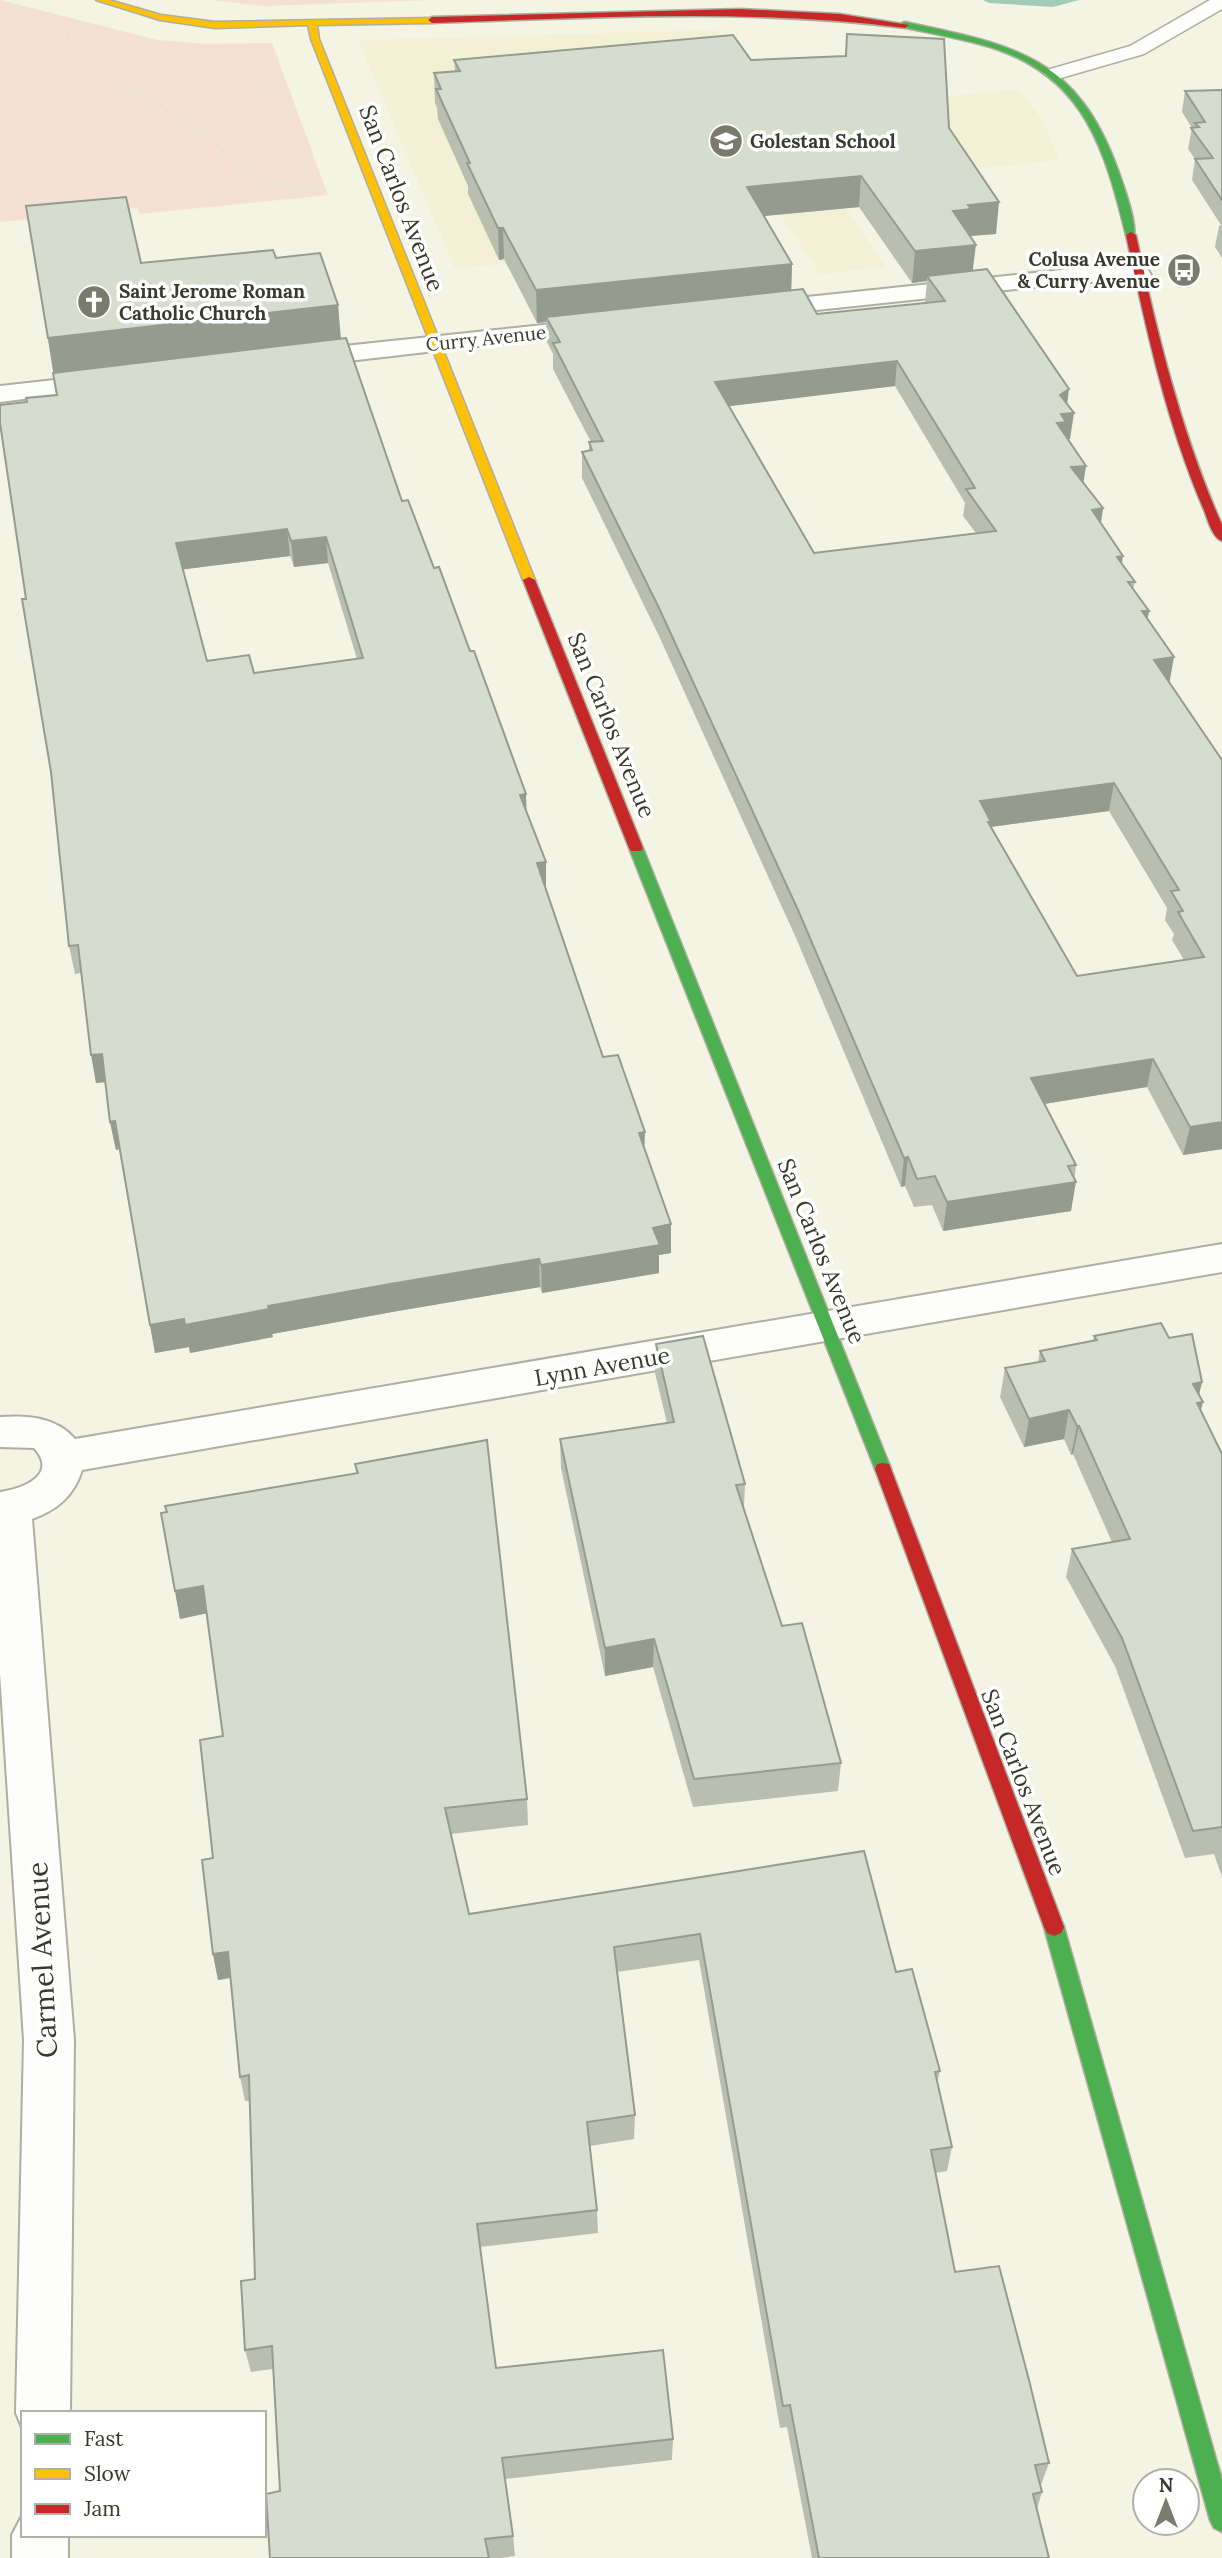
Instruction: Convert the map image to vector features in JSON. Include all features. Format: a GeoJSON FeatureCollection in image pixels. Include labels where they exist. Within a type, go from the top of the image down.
{"type":"FeatureCollection","features":[{"type":"Feature","properties":{"kind":"street"},"geometry":{"type":"LineString","coordinates":[[101,0],[186,22],[312,23],[740,12],[835,15],[922,27],[998,47],[1054,74],[1078,97],[1098,130],[1133,236],[1139,275],[1174,417],[1201,495],[1222,538]]}},
{"type":"Feature","properties":{"kind":"street","name":"San Carlos Avenue"},"geometry":{"type":"LineString","coordinates":[[312,23],[314,39],[856,1397],[1058,1938],[1222,2520]]}},
{"type":"Feature","properties":{"kind":"street"},"geometry":{"type":"LineString","coordinates":[[739,311],[1081,275],[1139,275]]}},
{"type":"Feature","properties":{"kind":"street","name":"Curry Avenue"},"geometry":{"type":"LineString","coordinates":[[267,362],[629,323]]}},
{"type":"Feature","properties":{"kind":"street"},"geometry":{"type":"LineString","coordinates":[[0,394],[130,379]]}},
{"type":"Feature","properties":{"kind":"street","name":"Lynn Avenue"},"geometry":{"type":"LineString","coordinates":[[63,1457],[827,1328],[1222,1258]]}},
{"type":"Feature","properties":{"kind":"street"},"geometry":{"type":"LineString","coordinates":[[0,1429],[22,1429],[41,1433],[55,1443],[63,1457],[63,1470],[50,1490],[28,1504],[5,1508]]}},
{"type":"Feature","properties":{"kind":"street","name":"Carmel Avenue"},"geometry":{"type":"LineString","coordinates":[[5,1508],[49,2040],[43,2411]]}},
{"type":"Feature","properties":{"kind":"street"},"geometry":{"type":"LineString","coordinates":[[40,2537],[40,2558]]}},
{"type":"Feature","properties":{"kind":"lane"},"geometry":{"type":"LineString","coordinates":[[1054,74],[1137,50],[1222,1]]}},
{"type":"Feature","properties":{"kind":"path"},"geometry":{"type":"LineString","coordinates":[[101,0],[68,16],[69,55],[152,99],[232,157],[243,172],[267,182],[329,193],[375,187]]}},
{"type":"Feature","properties":{"kind":"shaded area"},"geometry":{"type":"Polygon","coordinates":[[[0,0],[158,40],[206,44],[272,43],[328,195],[139,214],[138,208],[0,222],[0,0]]]}},
{"type":"Feature","properties":{"kind":"shaded area"},"geometry":{"type":"Polygon","coordinates":[[[210,0],[432,0],[264,6],[210,0]]]}},
{"type":"Feature","properties":{"kind":"shaded area","name":"Golestan School"},"geometry":{"type":"Polygon","coordinates":[[[716,30],[772,114],[1019,89],[1043,121],[1059,160],[830,185],[886,267],[820,274],[764,190],[650,248],[455,269],[358,40],[716,30]]]}},
{"type":"Feature","properties":{"kind":"building","name":"Golestan School"},"geometry":{"type":"Polygon","coordinates":[[[847,34],[944,39],[949,128],[999,202],[968,205],[971,209],[953,211],[976,245],[915,251],[861,176],[747,187],[792,264],[536,290],[503,228],[498,228],[467,163],[470,163],[436,89],[441,89],[434,73],[460,71],[454,60],[733,35],[751,60],[846,56],[847,34]]]}},
{"type":"Feature","properties":{"kind":"building"},"geometry":{"type":"Polygon","coordinates":[[[1222,90],[1222,200],[1195,159],[1213,158],[1191,128],[1199,127],[1195,123],[1205,122],[1185,91],[1222,90]]]}},
{"type":"Feature","properties":{"kind":"building"},"geometry":{"type":"Polygon","coordinates":[[[126,197],[141,263],[273,250],[276,258],[320,253],[338,305],[48,338],[26,206],[126,197]]]}},
{"type":"Feature","properties":{"kind":"building"},"geometry":{"type":"Polygon","coordinates":[[[987,269],[1069,389],[1060,395],[1074,413],[1061,414],[1066,422],[1057,423],[1086,466],[1071,467],[1103,508],[1092,510],[1123,556],[1117,557],[1135,582],[1128,582],[1149,611],[1142,611],[1174,657],[1154,660],[1222,760],[1222,1122],[1190,1127],[1153,1059],[1031,1078],[1076,1165],[1068,1166],[1076,1182],[947,1202],[935,1176],[917,1179],[908,1157],[904,1158],[798,910],[659,608],[582,452],[592,450],[589,442],[603,441],[553,343],[560,342],[546,317],[803,289],[817,314],[945,301],[927,276],[987,269]],[[897,361],[715,382],[814,553],[996,531],[966,489],[975,488],[897,361]],[[1114,783],[980,801],[991,822],[988,822],[1077,976],[1204,957],[1178,912],[1183,911],[1171,891],[1179,890],[1114,783]]]}},
{"type":"Feature","properties":{"kind":"building"},"geometry":{"type":"Polygon","coordinates":[[[346,338],[402,501],[408,500],[434,568],[439,567],[470,651],[474,651],[526,794],[520,795],[546,862],[537,863],[603,1057],[618,1055],[645,1132],[639,1133],[671,1224],[653,1228],[660,1245],[541,1265],[539,1259],[390,1284],[268,1306],[269,1309],[185,1325],[184,1319],[150,1325],[115,1121],[110,1122],[102,1054],[91,1055],[78,945],[69,946],[51,772],[22,599],[26,599],[0,423],[0,405],[27,402],[26,398],[57,395],[53,373],[346,338]],[[287,529],[176,543],[207,661],[249,655],[254,673],[363,658],[326,537],[291,541],[287,529]]]}},
{"type":"Feature","properties":{"kind":"building"},"geometry":{"type":"Polygon","coordinates":[[[1161,1323],[1169,1338],[1192,1334],[1202,1382],[1193,1384],[1203,1402],[1197,1403],[1222,1454],[1222,1827],[1193,1831],[1122,1638],[1072,1549],[1130,1539],[1079,1426],[1069,1410],[1029,1419],[1005,1368],[1045,1361],[1040,1351],[1097,1340],[1094,1336],[1161,1323]]]}},
{"type":"Feature","properties":{"kind":"building"},"geometry":{"type":"Polygon","coordinates":[[[703,1336],[745,1484],[736,1485],[782,1626],[802,1623],[841,1763],[694,1779],[654,1639],[605,1648],[560,1439],[674,1422],[656,1344],[703,1336]]]}},
{"type":"Feature","properties":{"kind":"building"},"geometry":{"type":"Polygon","coordinates":[[[487,1440],[527,1799],[445,1808],[469,1914],[864,1851],[896,1972],[912,1969],[940,2071],[935,2072],[952,2147],[931,2150],[955,2272],[999,2266],[1030,2384],[1049,2463],[1035,2465],[1042,2492],[1033,2494],[1049,2558],[819,2558],[790,2405],[783,2406],[700,1934],[614,1947],[635,2115],[587,2122],[597,2210],[477,2224],[496,2368],[663,2350],[673,2439],[502,2458],[513,2536],[485,2539],[489,2558],[270,2558],[266,2494],[280,2491],[272,2346],[245,2350],[241,2281],[255,2279],[249,2075],[240,2077],[228,1952],[213,1954],[202,1860],[213,1858],[200,1740],[223,1736],[203,1586],[175,1591],[161,1513],[167,1512],[165,1506],[358,1473],[355,1464],[487,1440]]]}},
{"type":"Feature","properties":{"kind":"waterway"},"geometry":{"type":"LineString","coordinates":[[989,0],[1053,4],[1073,0]]}},
{"type":"Feature","properties":{"kind":"traffic: fast"},"geometry":{"type":"LineString","coordinates":[[905,25],[1000,48],[1035,63],[1063,83],[1085,108],[1103,141],[1118,183],[1131,235]]}},
{"type":"Feature","properties":{"kind":"traffic: fast"},"geometry":{"type":"LineString","coordinates":[[636,848],[883,1469]]}},
{"type":"Feature","properties":{"kind":"traffic: fast"},"geometry":{"type":"LineString","coordinates":[[1054,1927],[1222,2520]]}},
{"type":"Feature","properties":{"kind":"traffic: slow"},"geometry":{"type":"LineString","coordinates":[[100,0],[160,17],[215,25],[432,20]]}},
{"type":"Feature","properties":{"kind":"traffic: slow"},"geometry":{"type":"LineString","coordinates":[[312,23],[315,39],[529,580]]}},
{"type":"Feature","properties":{"kind":"traffic: jam"},"geometry":{"type":"LineString","coordinates":[[432,20],[740,12],[840,17],[905,25]]}},
{"type":"Feature","properties":{"kind":"traffic: jam"},"geometry":{"type":"LineString","coordinates":[[1131,235],[1148,313],[1179,427],[1222,538]]}},
{"type":"Feature","properties":{"kind":"traffic: jam"},"geometry":{"type":"LineString","coordinates":[[529,580],[636,848]]}},
{"type":"Feature","properties":{"kind":"traffic: jam"},"geometry":{"type":"LineString","coordinates":[[883,1469],[1054,1927]]}},
{"type":"Feature","properties":{"kind":"place","name":"Golestan School"},"geometry":{"type":"Point","coordinates":[726,141]}},
{"type":"Feature","properties":{"kind":"place","name":"Colusa Avenue & Curry Avenue"},"geometry":{"type":"Point","coordinates":[1184,270]}},
{"type":"Feature","properties":{"kind":"place","name":"Saint Jerome Roman Catholic Church"},"geometry":{"type":"Point","coordinates":[94,302]}}]}
